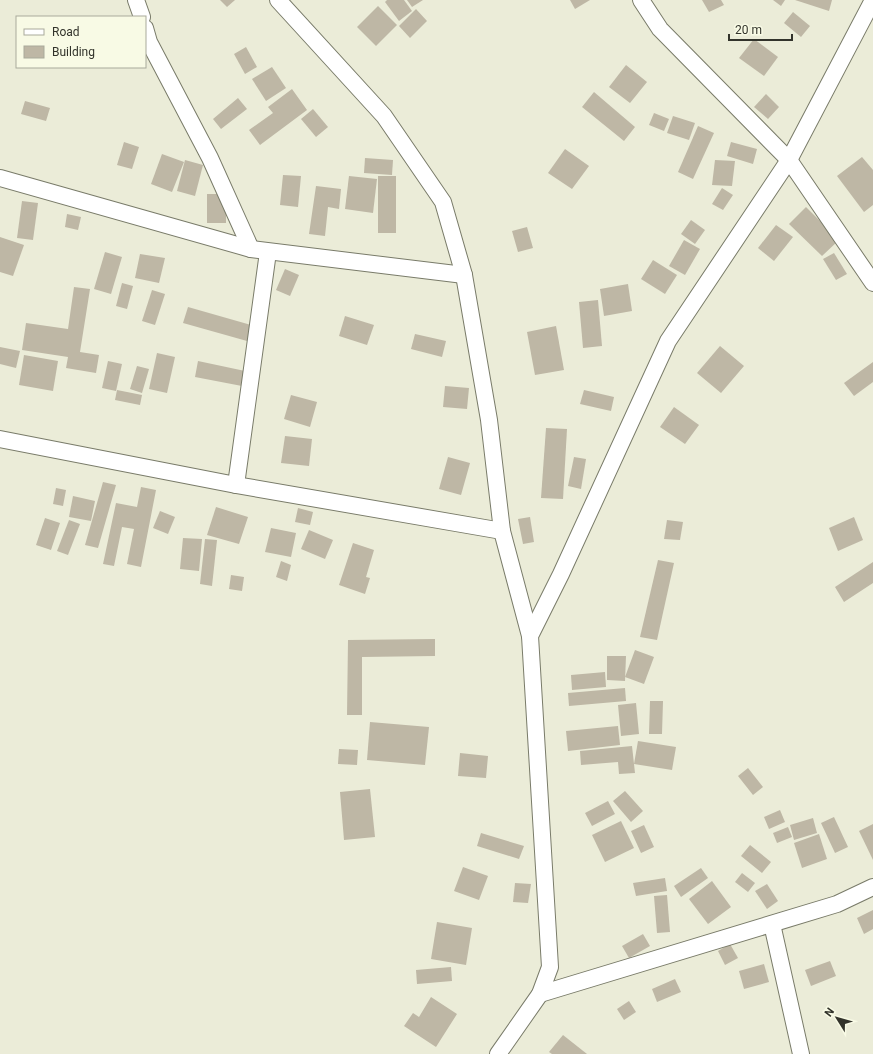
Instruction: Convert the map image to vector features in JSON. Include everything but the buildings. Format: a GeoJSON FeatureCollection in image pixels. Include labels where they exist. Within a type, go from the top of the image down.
{"type":"FeatureCollection","features":[{"type":"Feature","properties":{"kind":"street"},"geometry":{"type":"LineString","coordinates":[[136,0],[142,16]]}},
{"type":"Feature","properties":{"kind":"street"},"geometry":{"type":"LineString","coordinates":[[278,0],[384,116],[443,202],[464,275],[489,420],[502,531],[530,636],[550,967],[540,994],[498,1054]]}},
{"type":"Feature","properties":{"kind":"street"},"geometry":{"type":"LineString","coordinates":[[641,0],[660,29],[789,160],[873,283]]}},
{"type":"Feature","properties":{"kind":"street"},"geometry":{"type":"LineString","coordinates":[[530,636],[565,566],[668,341],[789,160],[873,0]]}},
{"type":"Feature","properties":{"kind":"street"},"geometry":{"type":"LineString","coordinates":[[146,32],[149,42],[210,158],[251,249]]}},
{"type":"Feature","properties":{"kind":"street"},"geometry":{"type":"LineString","coordinates":[[0,178],[251,249],[464,275]]}},
{"type":"Feature","properties":{"kind":"street"},"geometry":{"type":"LineString","coordinates":[[236,485],[268,252]]}},
{"type":"Feature","properties":{"kind":"street"},"geometry":{"type":"LineString","coordinates":[[0,439],[236,485],[502,531]]}},
{"type":"Feature","properties":{"kind":"street"},"geometry":{"type":"LineString","coordinates":[[540,994],[837,904],[873,887]]}},
{"type":"Feature","properties":{"kind":"street"},"geometry":{"type":"LineString","coordinates":[[772,924],[801,1054]]}}]}
